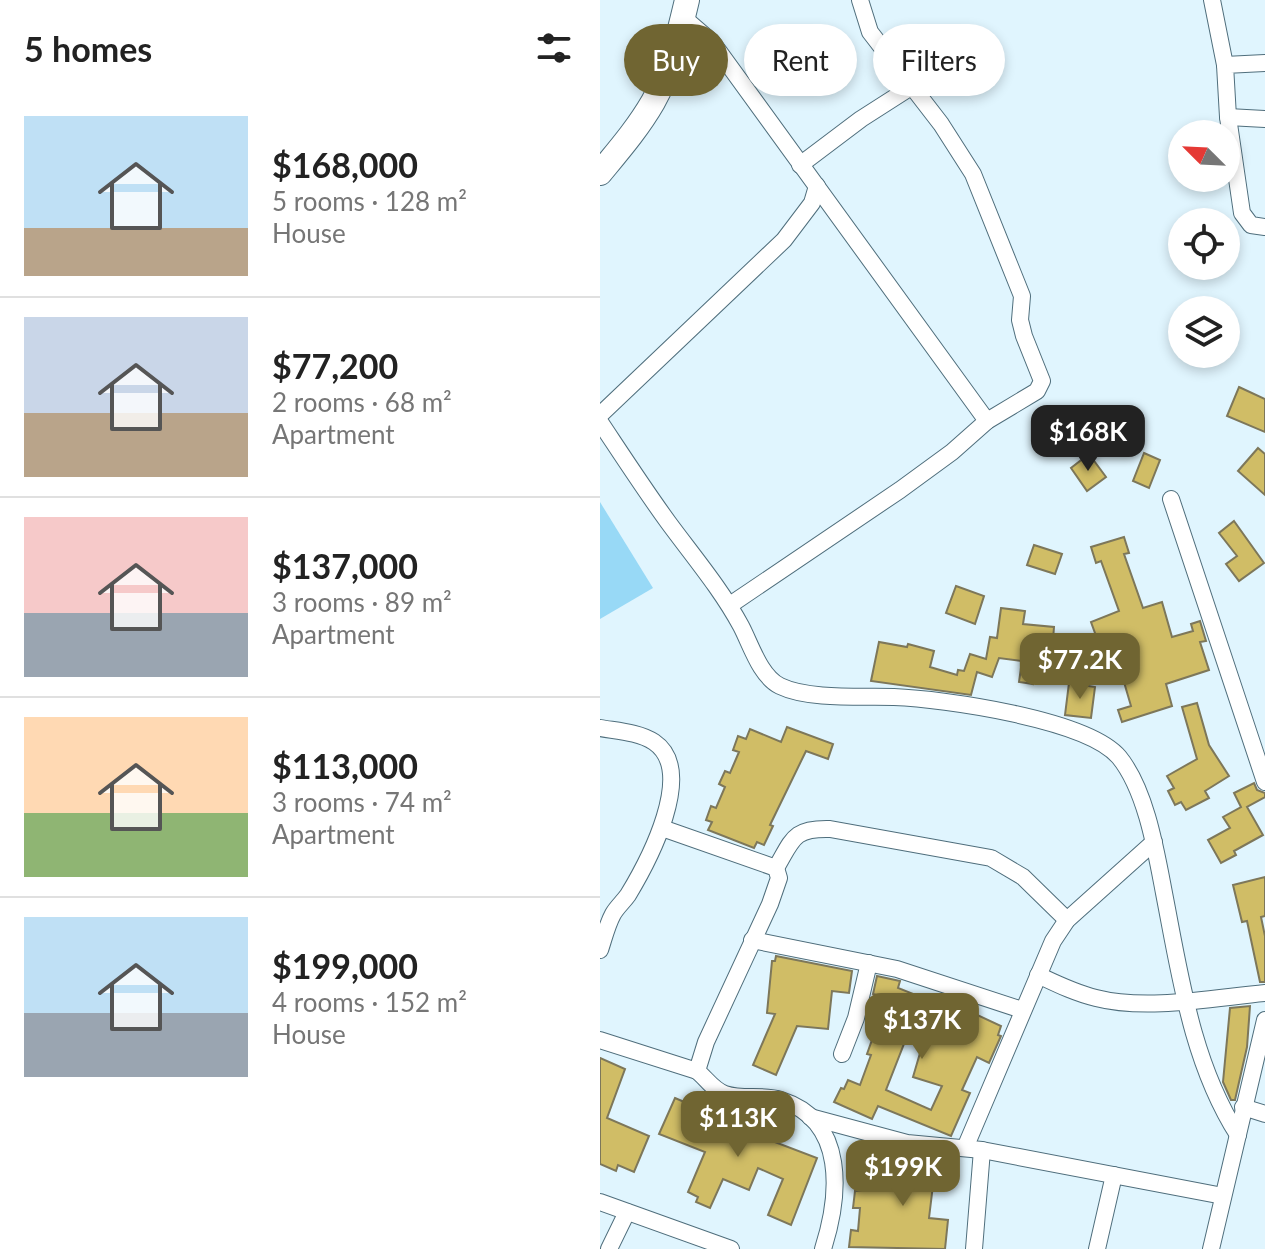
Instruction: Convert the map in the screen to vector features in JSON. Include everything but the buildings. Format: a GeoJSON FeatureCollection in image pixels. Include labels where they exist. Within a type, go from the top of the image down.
{"type":"FeatureCollection","features":[{"type":"Feature","properties":{"kind":"street"},"geometry":{"type":"LineString","coordinates":[[860,0],[873,36]]}},
{"type":"Feature","properties":{"kind":"street"},"geometry":{"type":"LineString","coordinates":[[1212,0],[1225,65],[1228,117],[1242,213],[1251,225],[1265,227]]}},
{"type":"Feature","properties":{"kind":"street"},"geometry":{"type":"LineString","coordinates":[[685,9],[987,421]]}},
{"type":"Feature","properties":{"kind":"street"},"geometry":{"type":"LineString","coordinates":[[600,173],[654,100],[672,57],[685,9]]}},
{"type":"Feature","properties":{"kind":"street"},"geometry":{"type":"LineString","coordinates":[[1225,65],[1265,63]]}},
{"type":"Feature","properties":{"kind":"street"},"geometry":{"type":"LineString","coordinates":[[800,165],[897,96]]}},
{"type":"Feature","properties":{"kind":"street"},"geometry":{"type":"LineString","coordinates":[[730,605],[900,490],[961,445],[987,421],[1031,396],[1042,381],[1020,320],[1022,296],[973,174],[941,124],[918,96]]}},
{"type":"Feature","properties":{"kind":"street"},"geometry":{"type":"LineString","coordinates":[[1228,117],[1265,119]]}},
{"type":"Feature","properties":{"kind":"street"},"geometry":{"type":"LineString","coordinates":[[600,415],[784,240],[812,203],[817,186]]}},
{"type":"Feature","properties":{"kind":"street"},"geometry":{"type":"LineString","coordinates":[[600,422],[651,499],[730,605],[766,675],[777,685],[805,693],[931,699],[986,708],[1046,721],[1098,742],[1117,754],[1131,774],[1154,842],[1185,1000],[1212,1087],[1238,1135]]}},
{"type":"Feature","properties":{"kind":"street"},"geometry":{"type":"LineString","coordinates":[[1171,499],[1265,782]]}},
{"type":"Feature","properties":{"kind":"street"},"geometry":{"type":"LineString","coordinates":[[600,728],[642,736],[656,742],[667,758],[672,783],[662,828],[640,874],[612,915],[600,950]]}},
{"type":"Feature","properties":{"kind":"street"},"geometry":{"type":"LineString","coordinates":[[662,828],[776,868]]}},
{"type":"Feature","properties":{"kind":"street"},"geometry":{"type":"LineString","coordinates":[[697,1071],[706,1042],[779,878],[776,868],[795,836],[810,828],[991,858],[1007,865],[1040,891],[1067,920]]}},
{"type":"Feature","properties":{"kind":"street"},"geometry":{"type":"LineString","coordinates":[[974,1249],[974,1149],[1022,1010],[1053,941],[1067,920],[1154,842]]}},
{"type":"Feature","properties":{"kind":"street"},"geometry":{"type":"LineString","coordinates":[[752,940],[897,969],[1022,1010]]}},
{"type":"Feature","properties":{"kind":"street"},"geometry":{"type":"LineString","coordinates":[[842,1054],[856,1018],[869,963]]}},
{"type":"Feature","properties":{"kind":"street"},"geometry":{"type":"LineString","coordinates":[[1038,975],[1097,999],[1120,1002],[1265,993]]}},
{"type":"Feature","properties":{"kind":"street"},"geometry":{"type":"LineString","coordinates":[[1211,1249],[1265,1020]]}},
{"type":"Feature","properties":{"kind":"street"},"geometry":{"type":"LineString","coordinates":[[600,1040],[697,1071],[713,1087],[727,1095],[763,1096],[783,1101],[809,1116],[907,1143],[974,1149],[1223,1196]]}},
{"type":"Feature","properties":{"kind":"street"},"geometry":{"type":"LineString","coordinates":[[1243,1107],[1265,1114]]}},
{"type":"Feature","properties":{"kind":"street"},"geometry":{"type":"LineString","coordinates":[[809,1116],[827,1137],[836,1171],[834,1211],[823,1249]]}},
{"type":"Feature","properties":{"kind":"street"},"geometry":{"type":"LineString","coordinates":[[1097,1249],[1114,1175]]}},
{"type":"Feature","properties":{"kind":"street"},"geometry":{"type":"LineString","coordinates":[[600,1202],[731,1249]]}},
{"type":"Feature","properties":{"kind":"street"},"geometry":{"type":"LineString","coordinates":[[609,1249],[627,1212]]}},
{"type":"Feature","properties":{"kind":"shaded area"},"geometry":{"type":"Polygon","coordinates":[[[600,502],[653,588],[600,619],[600,502]]]}}]}
